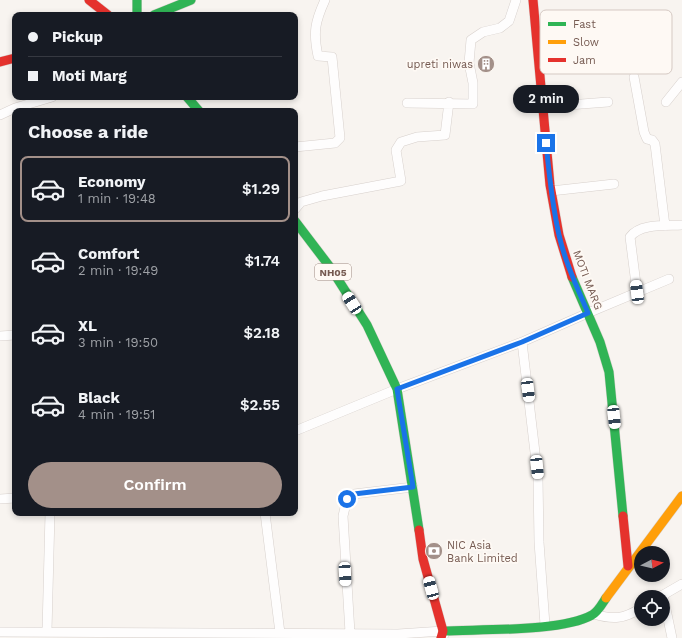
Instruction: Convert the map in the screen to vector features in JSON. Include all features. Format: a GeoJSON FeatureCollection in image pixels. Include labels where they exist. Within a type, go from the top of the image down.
{"type":"FeatureCollection","features":[{"type":"Feature","properties":{"kind":"street"},"geometry":{"type":"LineString","coordinates":[[89,0],[104,12]]}},
{"type":"Feature","properties":{"kind":"street"},"geometry":{"type":"LineString","coordinates":[[137,0],[137,12]]}},
{"type":"Feature","properties":{"kind":"street"},"geometry":{"type":"LineString","coordinates":[[161,12],[191,0]]}},
{"type":"Feature","properties":{"kind":"street"},"geometry":{"type":"LineString","coordinates":[[298,147],[335,143],[340,138],[332,57],[318,56],[315,42],[316,20],[325,0]]}},
{"type":"Feature","properties":{"kind":"street"},"geometry":{"type":"LineString","coordinates":[[407,103],[449,102],[473,104],[473,83],[469,63],[471,40],[483,32],[500,28],[509,21],[516,0]]}},
{"type":"Feature","properties":{"kind":"street","name":"MOTI MARG"},"geometry":{"type":"LineString","coordinates":[[533,0],[551,191],[559,235],[571,274],[600,342],[610,372],[628,566]]}},
{"type":"Feature","properties":{"kind":"street"},"geometry":{"type":"LineString","coordinates":[[0,62],[12,59]]}},
{"type":"Feature","properties":{"kind":"street"},"geometry":{"type":"LineString","coordinates":[[634,77],[646,139],[652,140],[655,144],[665,226]]}},
{"type":"Feature","properties":{"kind":"street"},"geometry":{"type":"LineString","coordinates":[[666,102],[682,82]]}},
{"type":"Feature","properties":{"kind":"street"},"geometry":{"type":"LineString","coordinates":[[14,108],[34,107],[47,100]]}},
{"type":"Feature","properties":{"kind":"street"},"geometry":{"type":"LineString","coordinates":[[190,100],[196,108]]}},
{"type":"Feature","properties":{"kind":"street"},"geometry":{"type":"LineString","coordinates":[[298,205],[301,202],[322,196],[400,181],[396,150],[400,142],[417,137],[445,135],[448,124],[449,102]]}},
{"type":"Feature","properties":{"kind":"street"},"geometry":{"type":"LineString","coordinates":[[542,107],[608,102]]}},
{"type":"Feature","properties":{"kind":"street"},"geometry":{"type":"LineString","coordinates":[[0,115],[12,109]]}},
{"type":"Feature","properties":{"kind":"street"},"geometry":{"type":"LineString","coordinates":[[551,191],[614,184]]}},
{"type":"Feature","properties":{"kind":"street","name":"NH05"},"geometry":{"type":"LineString","coordinates":[[298,225],[330,267],[367,325],[383,356],[397,389],[423,559],[443,636]]}},
{"type":"Feature","properties":{"kind":"street"},"geometry":{"type":"LineString","coordinates":[[637,292],[630,237],[640,228],[682,225]]}},
{"type":"Feature","properties":{"kind":"street"},"geometry":{"type":"LineString","coordinates":[[298,430],[397,389],[522,342],[669,279]]}},
{"type":"Feature","properties":{"kind":"street"},"geometry":{"type":"LineString","coordinates":[[0,336],[12,335]]}},
{"type":"Feature","properties":{"kind":"street"},"geometry":{"type":"LineString","coordinates":[[522,342],[538,478],[539,542],[545,625]]}},
{"type":"Feature","properties":{"kind":"street"},"geometry":{"type":"LineString","coordinates":[[350,633],[343,516],[347,499],[354,494],[413,487]]}},
{"type":"Feature","properties":{"kind":"street"},"geometry":{"type":"LineString","coordinates":[[0,632],[47,631],[150,636],[350,633],[443,636],[579,621],[594,614],[628,566],[682,496]]}},
{"type":"Feature","properties":{"kind":"street"},"geometry":{"type":"LineString","coordinates":[[0,498],[12,498]]}},
{"type":"Feature","properties":{"kind":"street"},"geometry":{"type":"LineString","coordinates":[[47,631],[50,516]]}},
{"type":"Feature","properties":{"kind":"street"},"geometry":{"type":"LineString","coordinates":[[265,516],[280,633]]}},
{"type":"Feature","properties":{"kind":"street"},"geometry":{"type":"LineString","coordinates":[[670,591],[682,584]]}},
{"type":"Feature","properties":{"kind":"street"},"geometry":{"type":"LineString","coordinates":[[594,614],[609,619],[634,612]]}},
{"type":"Feature","properties":{"kind":"street"},"geometry":{"type":"LineString","coordinates":[[669,626],[672,638]]}},
{"type":"Feature","properties":{"kind":"street"},"geometry":{"type":"LineString","coordinates":[[268,638],[280,633]]}},
{"type":"Feature","properties":{"kind":"traffic: fast"},"geometry":{"type":"LineString","coordinates":[[137,0],[137,12]]}},
{"type":"Feature","properties":{"kind":"traffic: fast"},"geometry":{"type":"LineString","coordinates":[[161,12],[191,0]]}},
{"type":"Feature","properties":{"kind":"traffic: fast"},"geometry":{"type":"LineString","coordinates":[[190,100],[196,108]]}},
{"type":"Feature","properties":{"kind":"traffic: fast"},"geometry":{"type":"LineString","coordinates":[[298,225],[330,267],[367,325],[397,389],[419,530]]}},
{"type":"Feature","properties":{"kind":"traffic: fast"},"geometry":{"type":"LineString","coordinates":[[572,277],[600,342],[609,372],[623,516]]}},
{"type":"Feature","properties":{"kind":"traffic: fast"},"geometry":{"type":"LineString","coordinates":[[443,631],[520,629],[561,624],[579,620],[594,614],[606,598]]}},
{"type":"Feature","properties":{"kind":"traffic: slow"},"geometry":{"type":"LineString","coordinates":[[606,598],[682,496]]}},
{"type":"Feature","properties":{"kind":"traffic: jam"},"geometry":{"type":"LineString","coordinates":[[89,0],[104,12]]}},
{"type":"Feature","properties":{"kind":"traffic: jam"},"geometry":{"type":"LineString","coordinates":[[533,0],[550,185],[559,235],[572,277]]}},
{"type":"Feature","properties":{"kind":"traffic: jam"},"geometry":{"type":"LineString","coordinates":[[0,62],[12,59]]}},
{"type":"Feature","properties":{"kind":"traffic: jam"},"geometry":{"type":"LineString","coordinates":[[623,516],[628,566]]}},
{"type":"Feature","properties":{"kind":"traffic: jam"},"geometry":{"type":"LineString","coordinates":[[419,530],[423,559],[443,631],[441,638]]}},
{"type":"Feature","properties":{"kind":"place","name":"upreti niwas"},"geometry":{"type":"Point","coordinates":[486,64]}},
{"type":"Feature","properties":{"kind":"place","name":"NIC Asia Bank Limited"},"geometry":{"type":"Point","coordinates":[434,551]}},
{"type":"Feature","properties":{"kind":"route"},"geometry":{"type":"LineString","coordinates":[[347,499],[354,494],[413,487],[397,389],[522,342],[588,313],[571,274],[559,235],[550,185],[546,143]]}}]}
